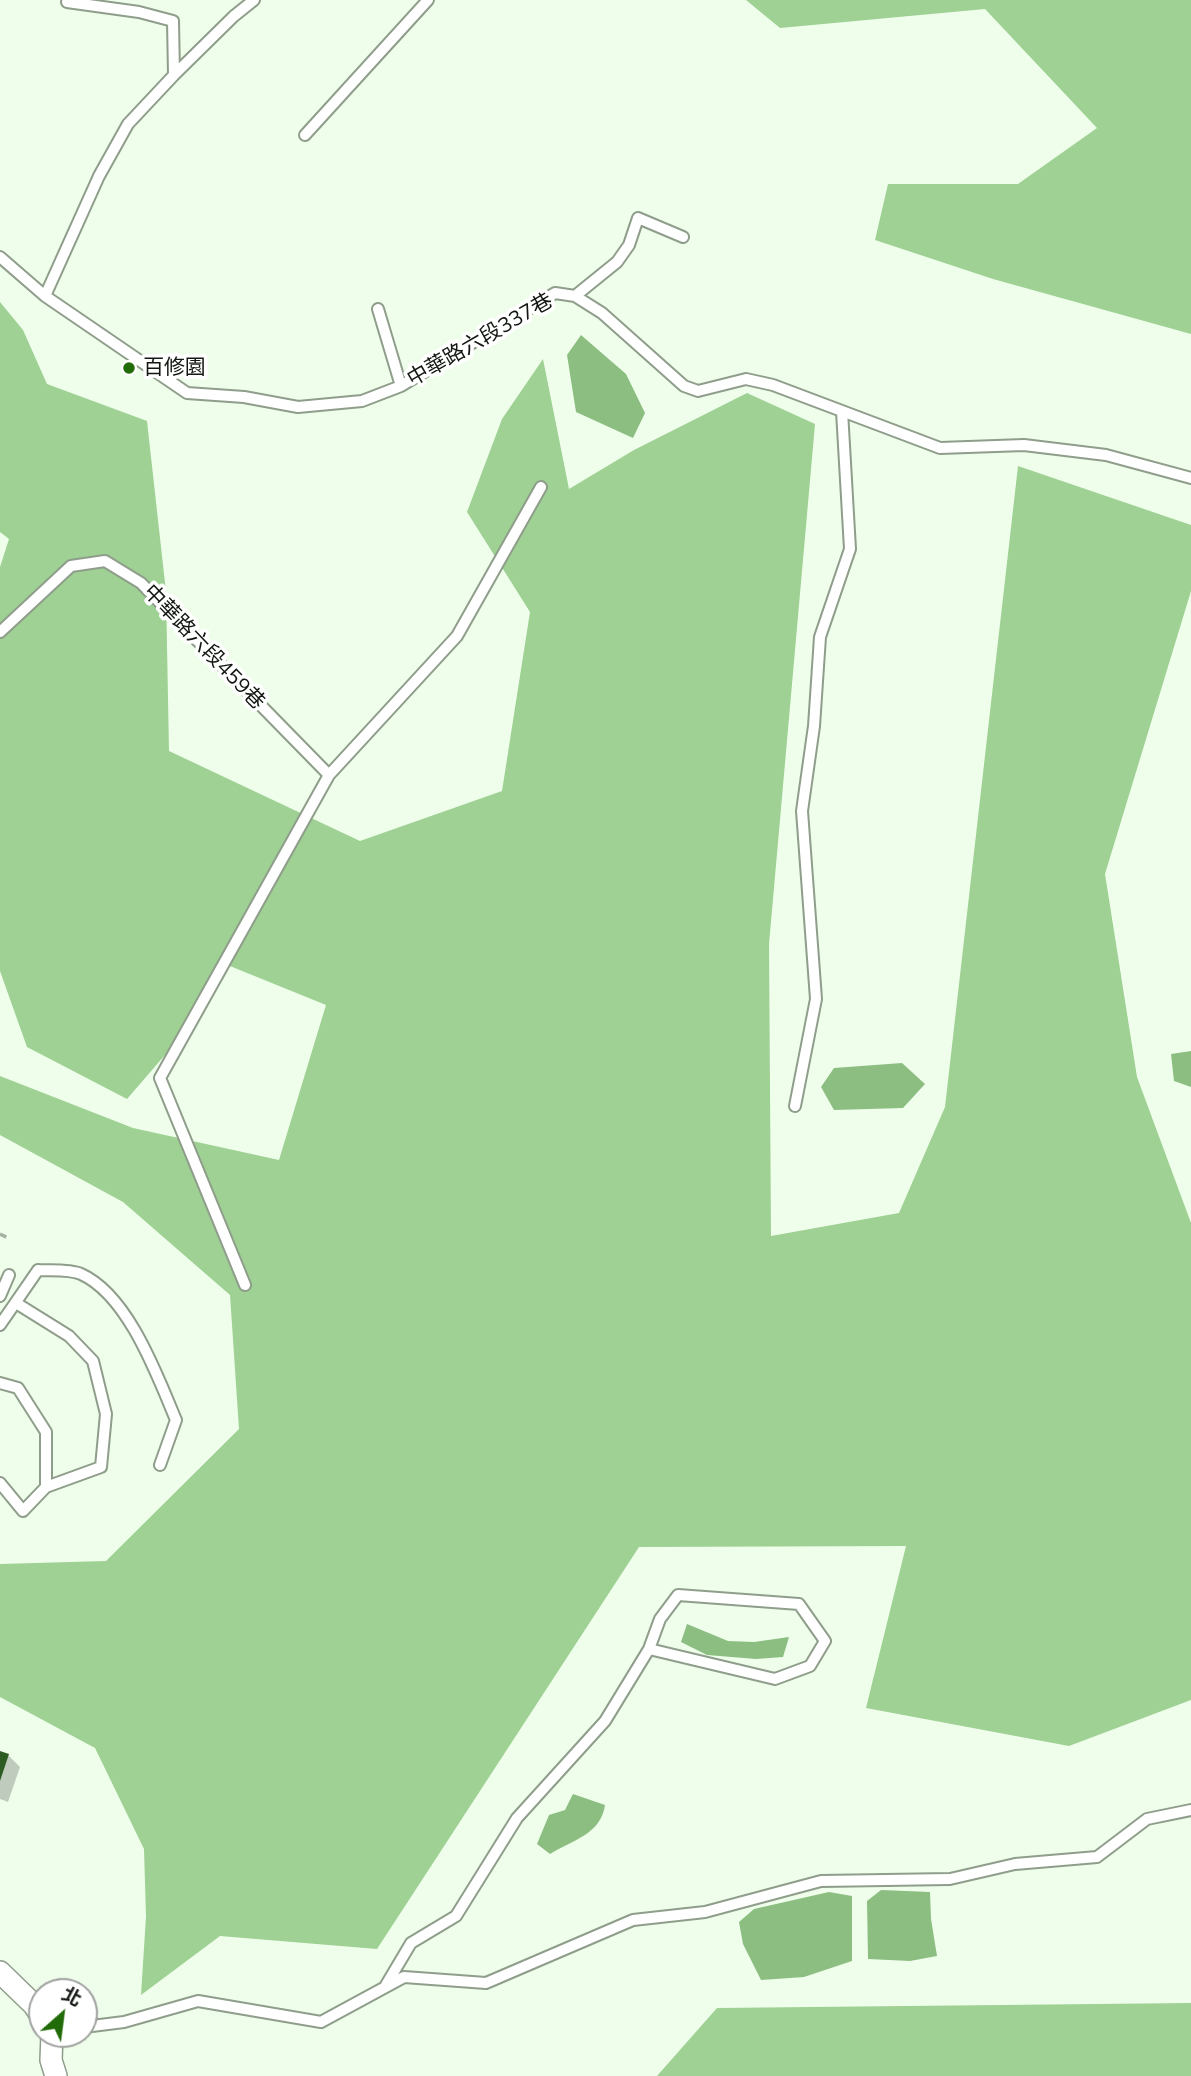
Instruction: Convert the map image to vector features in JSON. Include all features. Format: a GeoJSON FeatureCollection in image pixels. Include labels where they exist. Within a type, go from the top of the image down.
{"type":"FeatureCollection","features":[{"type":"Feature","properties":{"kind":"street"},"geometry":{"type":"LineString","coordinates":[[0,1972],[28,1999]]}},
{"type":"Feature","properties":{"kind":"street"},"geometry":{"type":"LineString","coordinates":[[51,2048],[51,2060],[56,2076]]}},
{"type":"Feature","properties":{"kind":"lane"},"geometry":{"type":"LineString","coordinates":[[45,296],[99,176],[128,124],[174,75],[254,0]]}},
{"type":"Feature","properties":{"kind":"lane"},"geometry":{"type":"LineString","coordinates":[[305,135],[428,0]]}},
{"type":"Feature","properties":{"kind":"lane"},"geometry":{"type":"LineString","coordinates":[[66,2],[139,12],[173,21],[174,75]]}},
{"type":"Feature","properties":{"kind":"lane"},"geometry":{"type":"LineString","coordinates":[[575,296],[617,262],[629,245],[638,218],[682,237]]}},
{"type":"Feature","properties":{"kind":"lane","name":"中華路六段337巷"},"geometry":{"type":"LineString","coordinates":[[0,257],[45,296],[187,393],[244,397],[298,407],[362,401],[401,386],[555,293],[575,296],[602,313],[684,386],[698,391],[746,379],[773,385],[940,448],[1024,444],[1106,455],[1191,478]]}},
{"type":"Feature","properties":{"kind":"lane"},"geometry":{"type":"LineString","coordinates":[[378,309],[401,386]]}},
{"type":"Feature","properties":{"kind":"lane"},"geometry":{"type":"LineString","coordinates":[[795,1106],[816,999],[802,811],[814,726],[820,637],[850,550],[842,411]]}},
{"type":"Feature","properties":{"kind":"lane"},"geometry":{"type":"LineString","coordinates":[[245,1285],[160,1078],[329,775],[457,636],[541,487]]}},
{"type":"Feature","properties":{"kind":"lane","name":"中華路六段459巷"},"geometry":{"type":"LineString","coordinates":[[0,632],[71,566],[105,561],[141,583],[329,775]]}},
{"type":"Feature","properties":{"kind":"lane"},"geometry":{"type":"LineString","coordinates":[[0,1325],[38,1270],[79,1273],[110,1293],[150,1357],[176,1420],[159,1465]]}},
{"type":"Feature","properties":{"kind":"lane"},"geometry":{"type":"LineString","coordinates":[[0,1296],[9,1275]]}},
{"type":"Feature","properties":{"kind":"lane"},"geometry":{"type":"LineString","coordinates":[[0,1483],[23,1511],[46,1487],[101,1467],[106,1414],[93,1361],[69,1336],[16,1303]]}},
{"type":"Feature","properties":{"kind":"lane"},"geometry":{"type":"LineString","coordinates":[[0,1383],[18,1388],[46,1432],[46,1487]]}},
{"type":"Feature","properties":{"kind":"lane"},"geometry":{"type":"LineString","coordinates":[[384,1988],[411,1943],[456,1916],[517,1818],[605,1721],[649,1649],[660,1619],[678,1595],[799,1604],[825,1641],[810,1666],[775,1679],[649,1649]]}},
{"type":"Feature","properties":{"kind":"lane"},"geometry":{"type":"LineString","coordinates":[[98,2025],[124,2022],[198,2001],[321,2022],[404,1977],[486,1983],[633,1920],[705,1912],[821,1881],[950,1879],[1015,1864],[1097,1857],[1147,1819],[1191,1810]]}},
{"type":"Feature","properties":{"kind":"path"},"geometry":{"type":"LineString","coordinates":[[0,1234],[8,1238]]}},
{"type":"Feature","properties":{"kind":"shaded area"},"geometry":{"type":"Polygon","coordinates":[[[746,0],[1191,0],[1191,334],[993,279],[875,240],[888,184],[1018,184],[1097,128],[985,9],[780,28],[746,0]]]}},
{"type":"Feature","properties":{"kind":"shaded area"},"geometry":{"type":"Polygon","coordinates":[[[0,302],[23,330],[47,384],[147,421],[166,592],[169,751],[360,841],[502,791],[530,612],[467,512],[502,419],[543,359],[569,489],[634,450],[747,393],[815,424],[769,944],[771,1236],[899,1213],[945,1107],[1018,466],[1191,525],[1191,591],[1105,874],[1137,1077],[1191,1223],[1191,1700],[1069,1746],[866,1708],[906,1546],[639,1547],[377,1949],[220,1936],[141,1995],[146,1916],[144,1849],[95,1748],[0,1697],[0,1564],[106,1561],[239,1429],[230,1295],[123,1202],[0,1135],[0,1076],[133,1128],[279,1160],[326,1005],[225,964],[190,1026],[127,1099],[27,1047],[0,971],[0,567],[9,539],[0,532],[0,302]]]}},
{"type":"Feature","properties":{"kind":"shaded area"},"geometry":{"type":"Polygon","coordinates":[[[581,335],[626,374],[645,413],[633,438],[576,412],[567,355],[581,335]]]}},
{"type":"Feature","properties":{"kind":"shaded area"},"geometry":{"type":"Polygon","coordinates":[[[1191,1051],[1191,1087],[1174,1081],[1171,1054],[1191,1051]]]}},
{"type":"Feature","properties":{"kind":"shaded area"},"geometry":{"type":"Polygon","coordinates":[[[902,1063],[925,1084],[903,1108],[834,1110],[821,1087],[834,1068],[902,1063]]]}},
{"type":"Feature","properties":{"kind":"shaded area"},"geometry":{"type":"Polygon","coordinates":[[[687,1624],[728,1641],[754,1642],[789,1637],[783,1657],[756,1659],[707,1655],[681,1642],[687,1624]]]}},
{"type":"Feature","properties":{"kind":"shaded area"},"geometry":{"type":"Polygon","coordinates":[[[573,1794],[605,1805],[602,1815],[592,1830],[550,1854],[537,1844],[549,1815],[565,1810],[573,1794]]]}},
{"type":"Feature","properties":{"kind":"shaded area"},"geometry":{"type":"Polygon","coordinates":[[[881,1890],[930,1892],[937,1956],[910,1961],[868,1959],[867,1901],[881,1890]]]}},
{"type":"Feature","properties":{"kind":"shaded area"},"geometry":{"type":"Polygon","coordinates":[[[829,1892],[852,1896],[852,1961],[804,1977],[761,1980],[743,1944],[739,1922],[754,1909],[829,1892]]]}},
{"type":"Feature","properties":{"kind":"shaded area"},"geometry":{"type":"Polygon","coordinates":[[[1191,2003],[1191,2076],[657,2076],[717,2008],[1191,2003]]]}},
{"type":"Feature","properties":{"kind":"building"},"geometry":{"type":"Polygon","coordinates":[[[0,1751],[9,1754],[0,1781],[0,1751]]]}},
{"type":"Feature","properties":{"kind":"place","name":"百修園"},"geometry":{"type":"Point","coordinates":[129,368]}}]}
